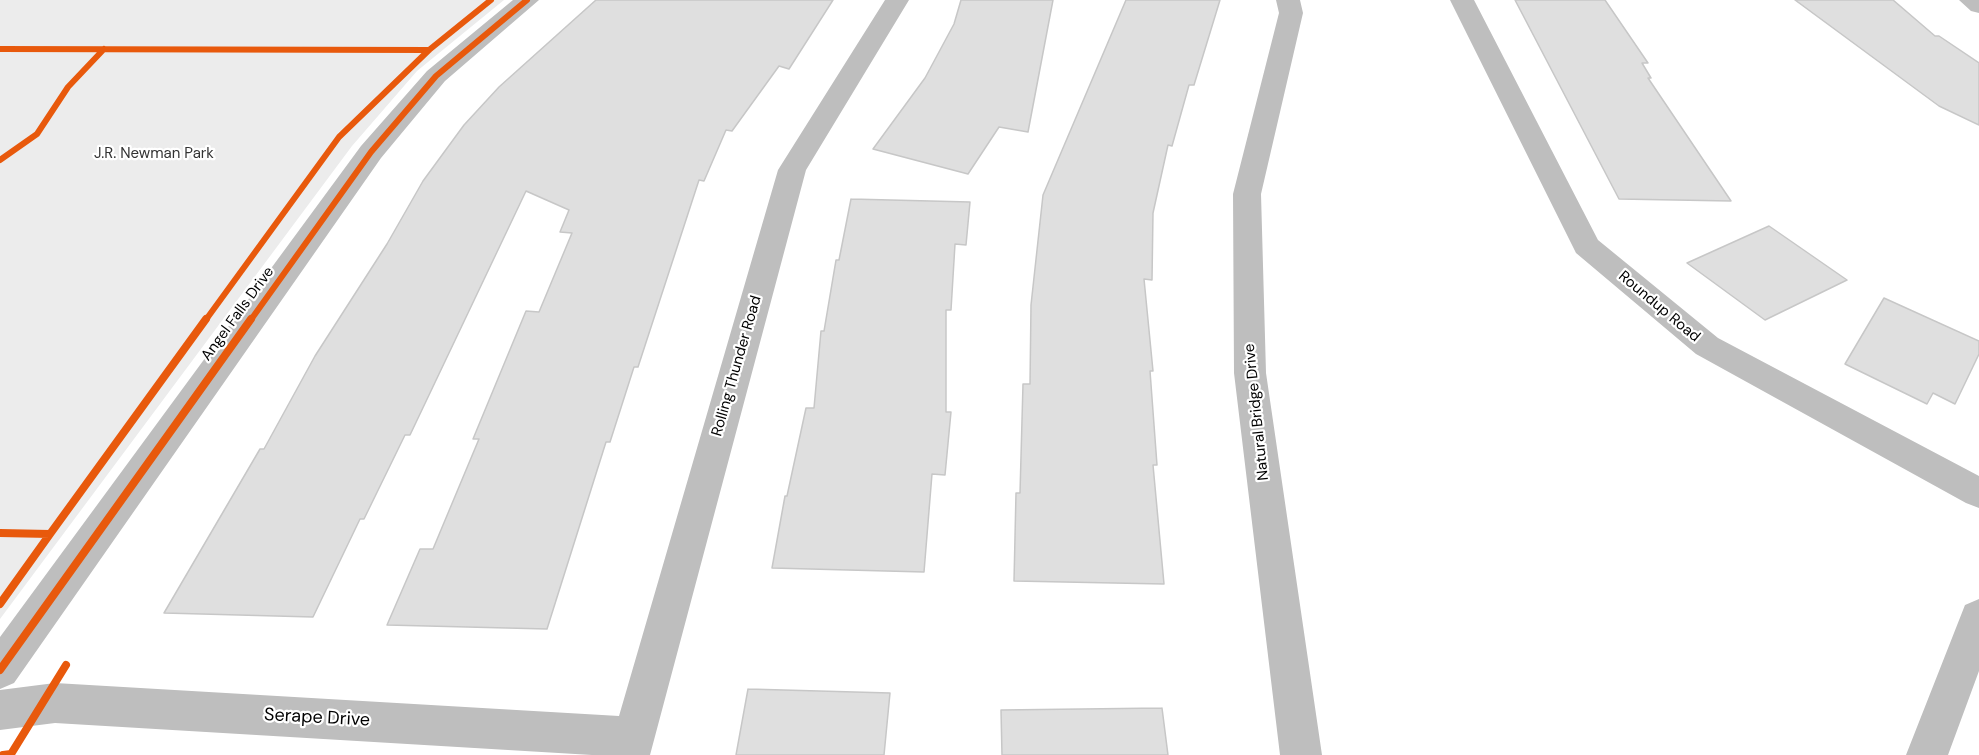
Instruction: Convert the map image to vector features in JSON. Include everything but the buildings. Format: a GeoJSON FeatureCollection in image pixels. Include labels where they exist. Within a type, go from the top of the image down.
{"type":"FeatureCollection","features":[{"type":"Feature","properties":{"kind":"street","name":"Angel Falls Drive"},"geometry":{"type":"LineString","coordinates":[[0,670],[371,152],[436,76],[527,0]]}},
{"type":"Feature","properties":{"kind":"street","name":"Rolling Thunder Road"},"geometry":{"type":"LineString","coordinates":[[631,746],[792,170],[897,0]]}},
{"type":"Feature","properties":{"kind":"street","name":"Natural Bridge Drive"},"geometry":{"type":"LineString","coordinates":[[1288,0],[1291,13],[1247,194],[1250,373],[1301,755]]}},
{"type":"Feature","properties":{"kind":"street","name":"Roundup Road"},"geometry":{"type":"LineString","coordinates":[[1462,0],[1586,246],[1707,346],[1979,493]]}},
{"type":"Feature","properties":{"kind":"street"},"geometry":{"type":"LineString","coordinates":[[1971,0],[1979,6]]}},
{"type":"Feature","properties":{"kind":"street"},"geometry":{"type":"LineString","coordinates":[[1927,755],[1979,617]]}},
{"type":"Feature","properties":{"kind":"street","name":"Serape Drive"},"geometry":{"type":"LineString","coordinates":[[0,710],[55,703],[631,746]]}},
{"type":"Feature","properties":{"kind":"green space","name":"J.R. Newman Park"},"geometry":{"type":"Polygon","coordinates":[[[0,0],[504,0],[417,71],[352,146],[0,619],[0,0]]]}},
{"type":"Feature","properties":{"kind":"cycle path"},"geometry":{"type":"LineString","coordinates":[[0,533],[50,534],[339,137],[429,50],[491,0]]}},
{"type":"Feature","properties":{"kind":"cycle path"},"geometry":{"type":"LineString","coordinates":[[0,670],[371,152],[436,76],[527,0]]}},
{"type":"Feature","properties":{"kind":"cycle path"},"geometry":{"type":"LineString","coordinates":[[0,49],[429,50]]}},
{"type":"Feature","properties":{"kind":"cycle path"},"geometry":{"type":"LineString","coordinates":[[0,160],[37,134],[68,87],[104,49]]}},
{"type":"Feature","properties":{"kind":"cycle path"},"geometry":{"type":"LineString","coordinates":[[0,604],[50,534]]}},
{"type":"Feature","properties":{"kind":"cycle path"},"geometry":{"type":"LineString","coordinates":[[3,755],[11,754],[66,665]]}}]}
